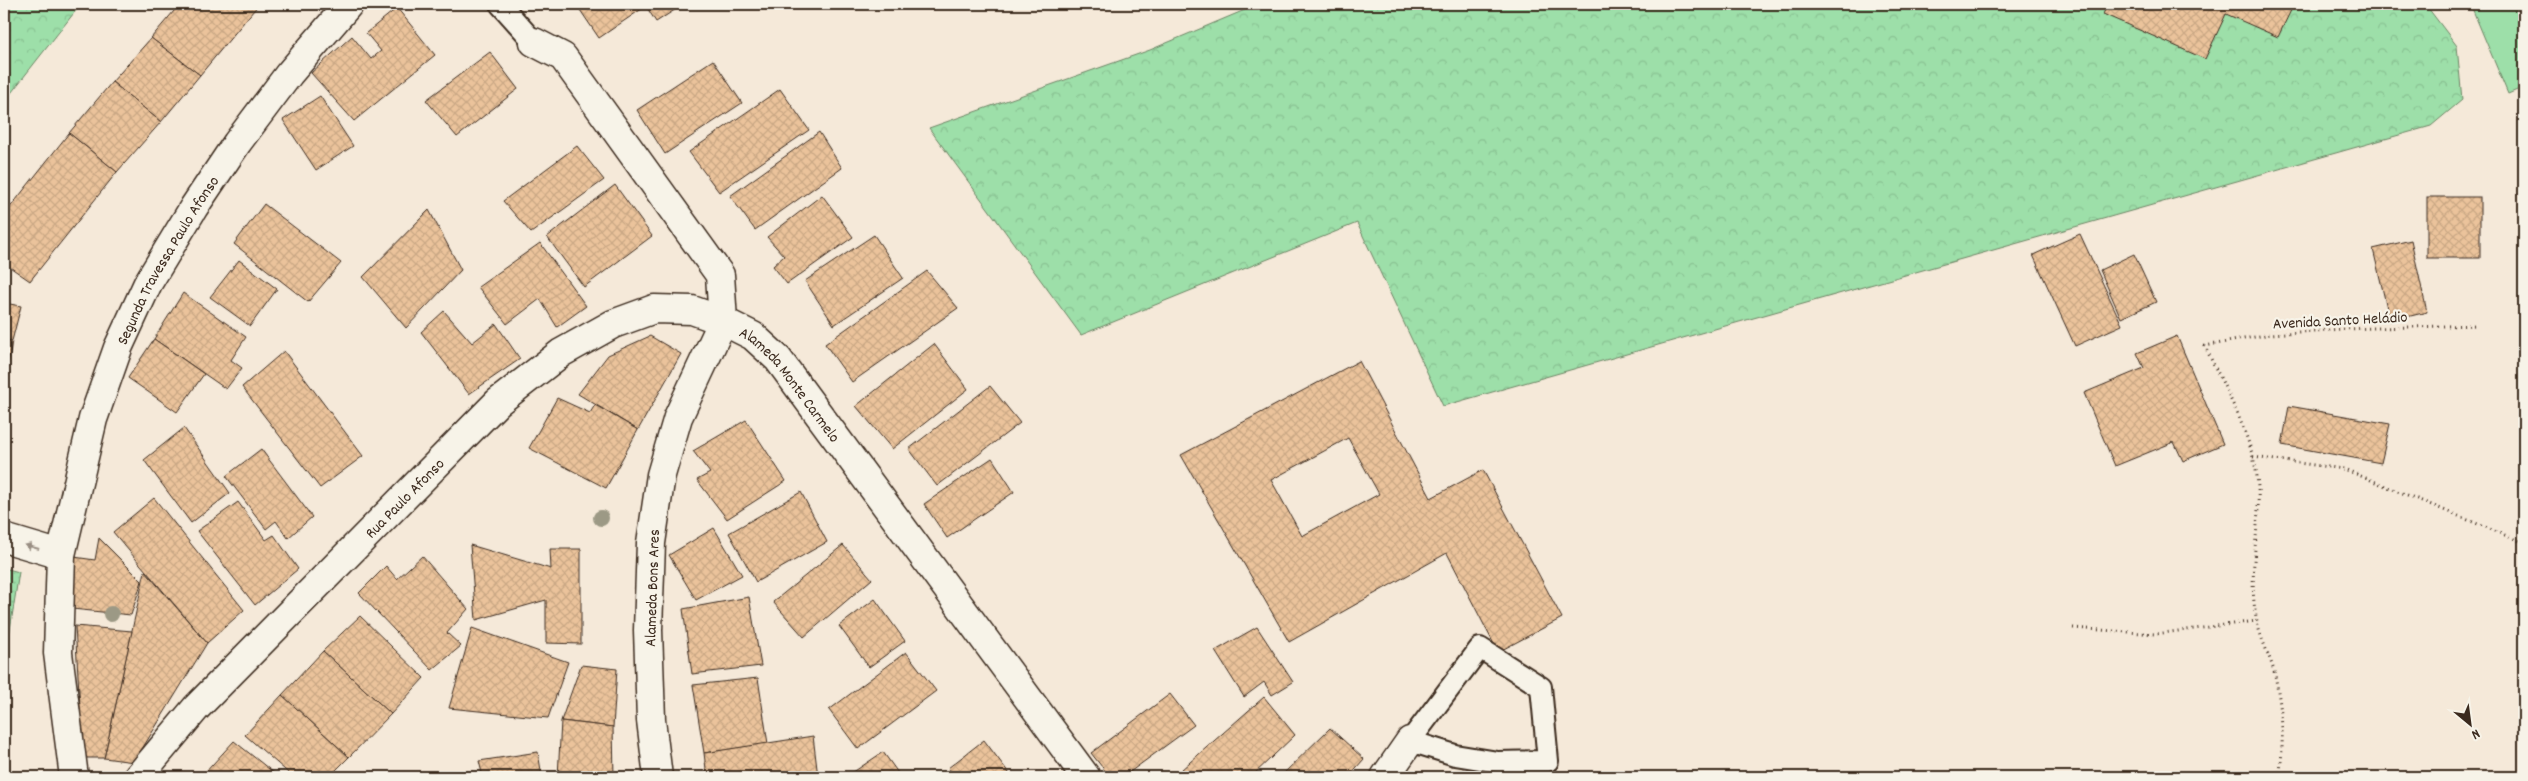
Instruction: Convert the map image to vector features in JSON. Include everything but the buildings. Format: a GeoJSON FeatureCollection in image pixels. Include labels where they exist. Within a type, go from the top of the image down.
{"type":"FeatureCollection","features":[{"type":"Feature","properties":{"kind":"street","name":"Segunda Travessa Paulo Afonso"},"geometry":{"type":"LineString","coordinates":[[61,555],[93,420],[118,348],[148,282],[237,143],[289,74],[349,4]]}},
{"type":"Feature","properties":{"kind":"street","name":"Alameda Monte Carmelo"},"geometry":{"type":"LineString","coordinates":[[534,42],[563,57],[720,275],[723,321],[753,336],[778,359],[1086,777]]}},
{"type":"Feature","properties":{"kind":"street","name":"Rua Paulo Afonso"},"geometry":{"type":"LineString","coordinates":[[138,777],[196,708],[498,402],[554,358],[613,324],[654,309],[692,310],[723,321]]}},
{"type":"Feature","properties":{"kind":"street","name":"Alameda Bons Ares"},"geometry":{"type":"LineString","coordinates":[[658,777],[651,720],[648,639],[651,543],[661,475],[678,418],[723,321]]}},
{"type":"Feature","properties":{"kind":"street"},"geometry":{"type":"LineString","coordinates":[[4,538],[61,555],[58,653],[74,777]]}},
{"type":"Feature","properties":{"kind":"street"},"geometry":{"type":"LineString","coordinates":[[1384,777],[1410,741]]}},
{"type":"Feature","properties":{"kind":"lane","name":"Alameda Monte Carmelo"},"geometry":{"type":"LineString","coordinates":[[500,4],[534,42]]}},
{"type":"Feature","properties":{"kind":"lane"},"geometry":{"type":"LineString","coordinates":[[1480,648],[1541,687],[1548,762],[1498,762],[1455,755],[1410,741],[1480,648]]}},
{"type":"Feature","properties":{"kind":"path","name":"Avenida Santo Heládio"},"geometry":{"type":"LineString","coordinates":[[2253,457],[2237,415],[2205,346],[2272,334],[2478,325]]}},
{"type":"Feature","properties":{"kind":"path"},"geometry":{"type":"LineString","coordinates":[[2279,777],[2282,755],[2282,724],[2274,672],[2256,621],[2253,588],[2258,486],[2253,457],[2344,469],[2524,543]]}},
{"type":"Feature","properties":{"kind":"path"},"geometry":{"type":"LineString","coordinates":[[2073,628],[2156,634],[2256,621]]}},
{"type":"Feature","properties":{"kind":"green space"},"geometry":{"type":"Polygon","coordinates":[[[4,4],[81,4],[4,102],[4,4]]]}},
{"type":"Feature","properties":{"kind":"green space"},"geometry":{"type":"Polygon","coordinates":[[[1259,4],[2425,4],[2457,46],[2462,100],[2431,126],[1443,406],[1357,223],[1081,335],[929,128],[1150,50],[1259,4]]]}},
{"type":"Feature","properties":{"kind":"green space"},"geometry":{"type":"Polygon","coordinates":[[[2482,4],[2524,4],[2524,87],[2508,94],[2472,8],[2482,4]]]}},
{"type":"Feature","properties":{"kind":"green space"},"geometry":{"type":"Polygon","coordinates":[[[4,568],[19,572],[9,636],[4,635],[4,568]]]}}]}
